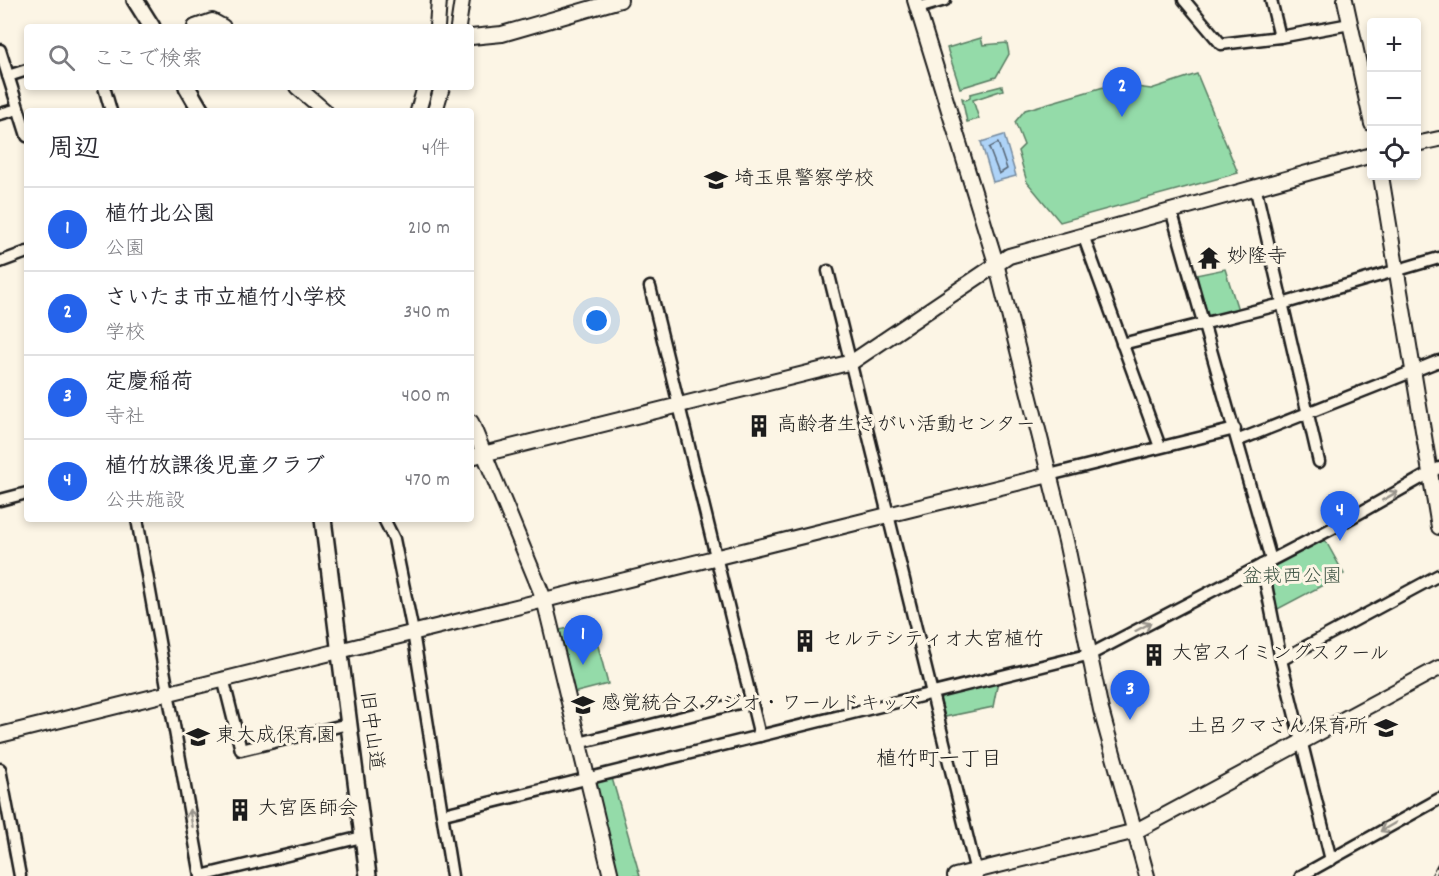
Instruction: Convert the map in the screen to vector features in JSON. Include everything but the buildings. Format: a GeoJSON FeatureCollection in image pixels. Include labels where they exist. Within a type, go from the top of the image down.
{"type":"FeatureCollection","features":[{"type":"Feature","properties":{"kind":"main road"},"geometry":{"type":"LineString","coordinates":[[135,0],[148,24]]}},
{"type":"Feature","properties":{"kind":"main road"},"geometry":{"type":"LineString","coordinates":[[189,90],[199,108]]}},
{"type":"Feature","properties":{"kind":"main road","name":"旧中山道"},"geometry":{"type":"LineString","coordinates":[[323,522],[368,876]]}},
{"type":"Feature","properties":{"kind":"street"},"geometry":{"type":"LineString","coordinates":[[437,24],[439,0]]}},
{"type":"Feature","properties":{"kind":"street"},"geometry":{"type":"LineString","coordinates":[[458,24],[462,0]]}},
{"type":"Feature","properties":{"kind":"street"},"geometry":{"type":"LineString","coordinates":[[474,37],[502,34],[620,0]]}},
{"type":"Feature","properties":{"kind":"street"},"geometry":{"type":"LineString","coordinates":[[945,0],[916,4],[996,263],[1092,654],[1108,738],[1147,876]]}},
{"type":"Feature","properties":{"kind":"street"},"geometry":{"type":"LineString","coordinates":[[1184,0],[1221,44],[1280,37],[1350,24]]}},
{"type":"Feature","properties":{"kind":"street"},"geometry":{"type":"LineString","coordinates":[[1271,0],[1280,37]]}},
{"type":"Feature","properties":{"kind":"street"},"geometry":{"type":"LineString","coordinates":[[1345,0],[1367,105]]}},
{"type":"Feature","properties":{"kind":"street"},"geometry":{"type":"LineString","coordinates":[[204,24],[212,21],[218,24]]}},
{"type":"Feature","properties":{"kind":"street"},"geometry":{"type":"LineString","coordinates":[[1,54],[24,127]]}},
{"type":"Feature","properties":{"kind":"street"},"geometry":{"type":"LineString","coordinates":[[8,76],[24,71]]}},
{"type":"Feature","properties":{"kind":"street"},"geometry":{"type":"LineString","coordinates":[[105,90],[110,108]]}},
{"type":"Feature","properties":{"kind":"street"},"geometry":{"type":"LineString","coordinates":[[300,90],[322,108]]}},
{"type":"Feature","properties":{"kind":"street"},"geometry":{"type":"LineString","coordinates":[[419,108],[423,90]]}},
{"type":"Feature","properties":{"kind":"street"},"geometry":{"type":"LineString","coordinates":[[436,108],[441,90]]}},
{"type":"Feature","properties":{"kind":"street"},"geometry":{"type":"LineString","coordinates":[[0,114],[18,109]]}},
{"type":"Feature","properties":{"kind":"street"},"geometry":{"type":"LineString","coordinates":[[1421,143],[1439,139]]}},
{"type":"Feature","properties":{"kind":"street"},"geometry":{"type":"LineString","coordinates":[[477,456],[852,362],[1009,256],[1367,156]]}},
{"type":"Feature","properties":{"kind":"street"},"geometry":{"type":"LineString","coordinates":[[1382,180],[1412,371],[1434,471],[1439,527]]}},
{"type":"Feature","properties":{"kind":"street"},"geometry":{"type":"LineString","coordinates":[[1255,186],[1319,462]]}},
{"type":"Feature","properties":{"kind":"street"},"geometry":{"type":"LineString","coordinates":[[1171,210],[1237,434],[1267,562],[1281,660],[1331,860]]}},
{"type":"Feature","properties":{"kind":"street"},"geometry":{"type":"LineString","coordinates":[[1083,235],[1160,447]]}},
{"type":"Feature","properties":{"kind":"street"},"geometry":{"type":"LineString","coordinates":[[0,262],[24,253]]}},
{"type":"Feature","properties":{"kind":"street"},"geometry":{"type":"LineString","coordinates":[[1122,345],[1282,304],[1439,258]]}},
{"type":"Feature","properties":{"kind":"street"},"geometry":{"type":"LineString","coordinates":[[828,271],[977,873]]}},
{"type":"Feature","properties":{"kind":"street"},"geometry":{"type":"LineString","coordinates":[[650,287],[760,736]]}},
{"type":"Feature","properties":{"kind":"street"},"geometry":{"type":"LineString","coordinates":[[0,735],[544,599],[717,559],[1160,447],[1237,434],[1309,412],[1439,361]]}},
{"type":"Feature","properties":{"kind":"street"},"geometry":{"type":"LineString","coordinates":[[474,439],[477,456],[544,599],[611,876]]}},
{"type":"Feature","properties":{"kind":"street"},"geometry":{"type":"LineString","coordinates":[[444,814],[1092,654],[1434,471]]}},
{"type":"Feature","properties":{"kind":"street"},"geometry":{"type":"LineString","coordinates":[[0,500],[24,494]]}},
{"type":"Feature","properties":{"kind":"street"},"geometry":{"type":"LineString","coordinates":[[138,522],[201,876],[362,837]]}},
{"type":"Feature","properties":{"kind":"street"},"geometry":{"type":"LineString","coordinates":[[386,522],[394,539],[413,632],[444,814],[452,876]]}},
{"type":"Feature","properties":{"kind":"street"},"geometry":{"type":"LineString","coordinates":[[1281,660],[1439,575]]}},
{"type":"Feature","properties":{"kind":"street"},"geometry":{"type":"LineString","coordinates":[[955,876],[977,873],[1136,831],[1439,668]]}},
{"type":"Feature","properties":{"kind":"street"},"geometry":{"type":"LineString","coordinates":[[223,678],[241,750],[348,724]]}},
{"type":"Feature","properties":{"kind":"street"},"geometry":{"type":"LineString","coordinates":[[579,743],[751,700]]}},
{"type":"Feature","properties":{"kind":"street"},"geometry":{"type":"LineString","coordinates":[[0,769],[20,876]]}},
{"type":"Feature","properties":{"kind":"street"},"geometry":{"type":"LineString","coordinates":[[1301,876],[1439,798]]}},
{"type":"Feature","properties":{"kind":"green space"},"geometry":{"type":"Polygon","coordinates":[[[981,38],[983,45],[1007,43],[1009,54],[996,77],[960,88],[947,48],[981,38]]]}},
{"type":"Feature","properties":{"kind":"green space"},"geometry":{"type":"Polygon","coordinates":[[[1197,74],[1238,173],[1060,222],[1027,182],[1018,151],[1024,145],[1015,122],[1025,110],[1114,84],[1151,89],[1197,74]]]}},
{"type":"Feature","properties":{"kind":"green space"},"geometry":{"type":"Polygon","coordinates":[[[1002,86],[1003,90],[973,100],[979,119],[967,122],[962,98],[966,100],[970,98],[970,94],[1002,86]]]}},
{"type":"Feature","properties":{"kind":"green space"},"geometry":{"type":"Polygon","coordinates":[[[1225,269],[1238,310],[1208,317],[1196,275],[1225,269]]]}},
{"type":"Feature","properties":{"kind":"green space","name":"盆栽西公園"},"geometry":{"type":"Polygon","coordinates":[[[1324,538],[1344,574],[1276,610],[1267,573],[1270,566],[1324,538]]]}},
{"type":"Feature","properties":{"kind":"green space"},"geometry":{"type":"Polygon","coordinates":[[[592,623],[608,684],[569,694],[555,631],[592,623]]]}},
{"type":"Feature","properties":{"kind":"green space"},"geometry":{"type":"Polygon","coordinates":[[[998,681],[993,707],[945,717],[940,698],[998,681]]]}},
{"type":"Feature","properties":{"kind":"green space"},"geometry":{"type":"Polygon","coordinates":[[[612,778],[640,876],[615,876],[592,781],[612,778]]]}},
{"type":"Feature","properties":{"kind":"water"},"geometry":{"type":"Polygon","coordinates":[[[1004,135],[1016,176],[993,182],[981,142],[1004,135]]]}},
{"type":"Feature","properties":{"kind":"railway"},"geometry":{"type":"LineString","coordinates":[[1433,876],[1439,865]]}},
{"type":"Feature","properties":{"kind":"place","name":"さいたま市立植竹小学校"},"geometry":{"type":"Point","coordinates":[1122,117]}},
{"type":"Feature","properties":{"kind":"place","name":"埼玉県警察学校"},"geometry":{"type":"Point","coordinates":[716,180]}},
{"type":"Feature","properties":{"kind":"place","name":"妙隆寺"},"geometry":{"type":"Point","coordinates":[1209,258]}},
{"type":"Feature","properties":{"kind":"place","name":"高齢者生きがい活動センター"},"geometry":{"type":"Point","coordinates":[759,426]}},
{"type":"Feature","properties":{"kind":"place","name":"植竹放課後児童クラブ"},"geometry":{"type":"Point","coordinates":[1340,541]}},
{"type":"Feature","properties":{"kind":"place","name":"セルテシティオ大宮植竹"},"geometry":{"type":"Point","coordinates":[805,641]}},
{"type":"Feature","properties":{"kind":"place","name":"大宮スイミングスクール"},"geometry":{"type":"Point","coordinates":[1154,655]}},
{"type":"Feature","properties":{"kind":"place","name":"植竹北公園"},"geometry":{"type":"Point","coordinates":[583,665]}},
{"type":"Feature","properties":{"kind":"place","name":"感覚統合スタジオ・ワールドキッズ"},"geometry":{"type":"Point","coordinates":[583,705]}},
{"type":"Feature","properties":{"kind":"place","name":"定慶稲荷"},"geometry":{"type":"Point","coordinates":[1130,720]}},
{"type":"Feature","properties":{"kind":"place","name":"土呂クマさん保育所"},"geometry":{"type":"Point","coordinates":[1386,728]}},
{"type":"Feature","properties":{"kind":"place","name":"東大成保育園"},"geometry":{"type":"Point","coordinates":[198,737]}},
{"type":"Feature","properties":{"kind":"place","name":"大宮医師会"},"geometry":{"type":"Point","coordinates":[240,810]}},
{"type":"Feature","properties":{"kind":"district","name":"植竹町一丁目"},"geometry":{"type":"Point","coordinates":[939,761]}}]}
